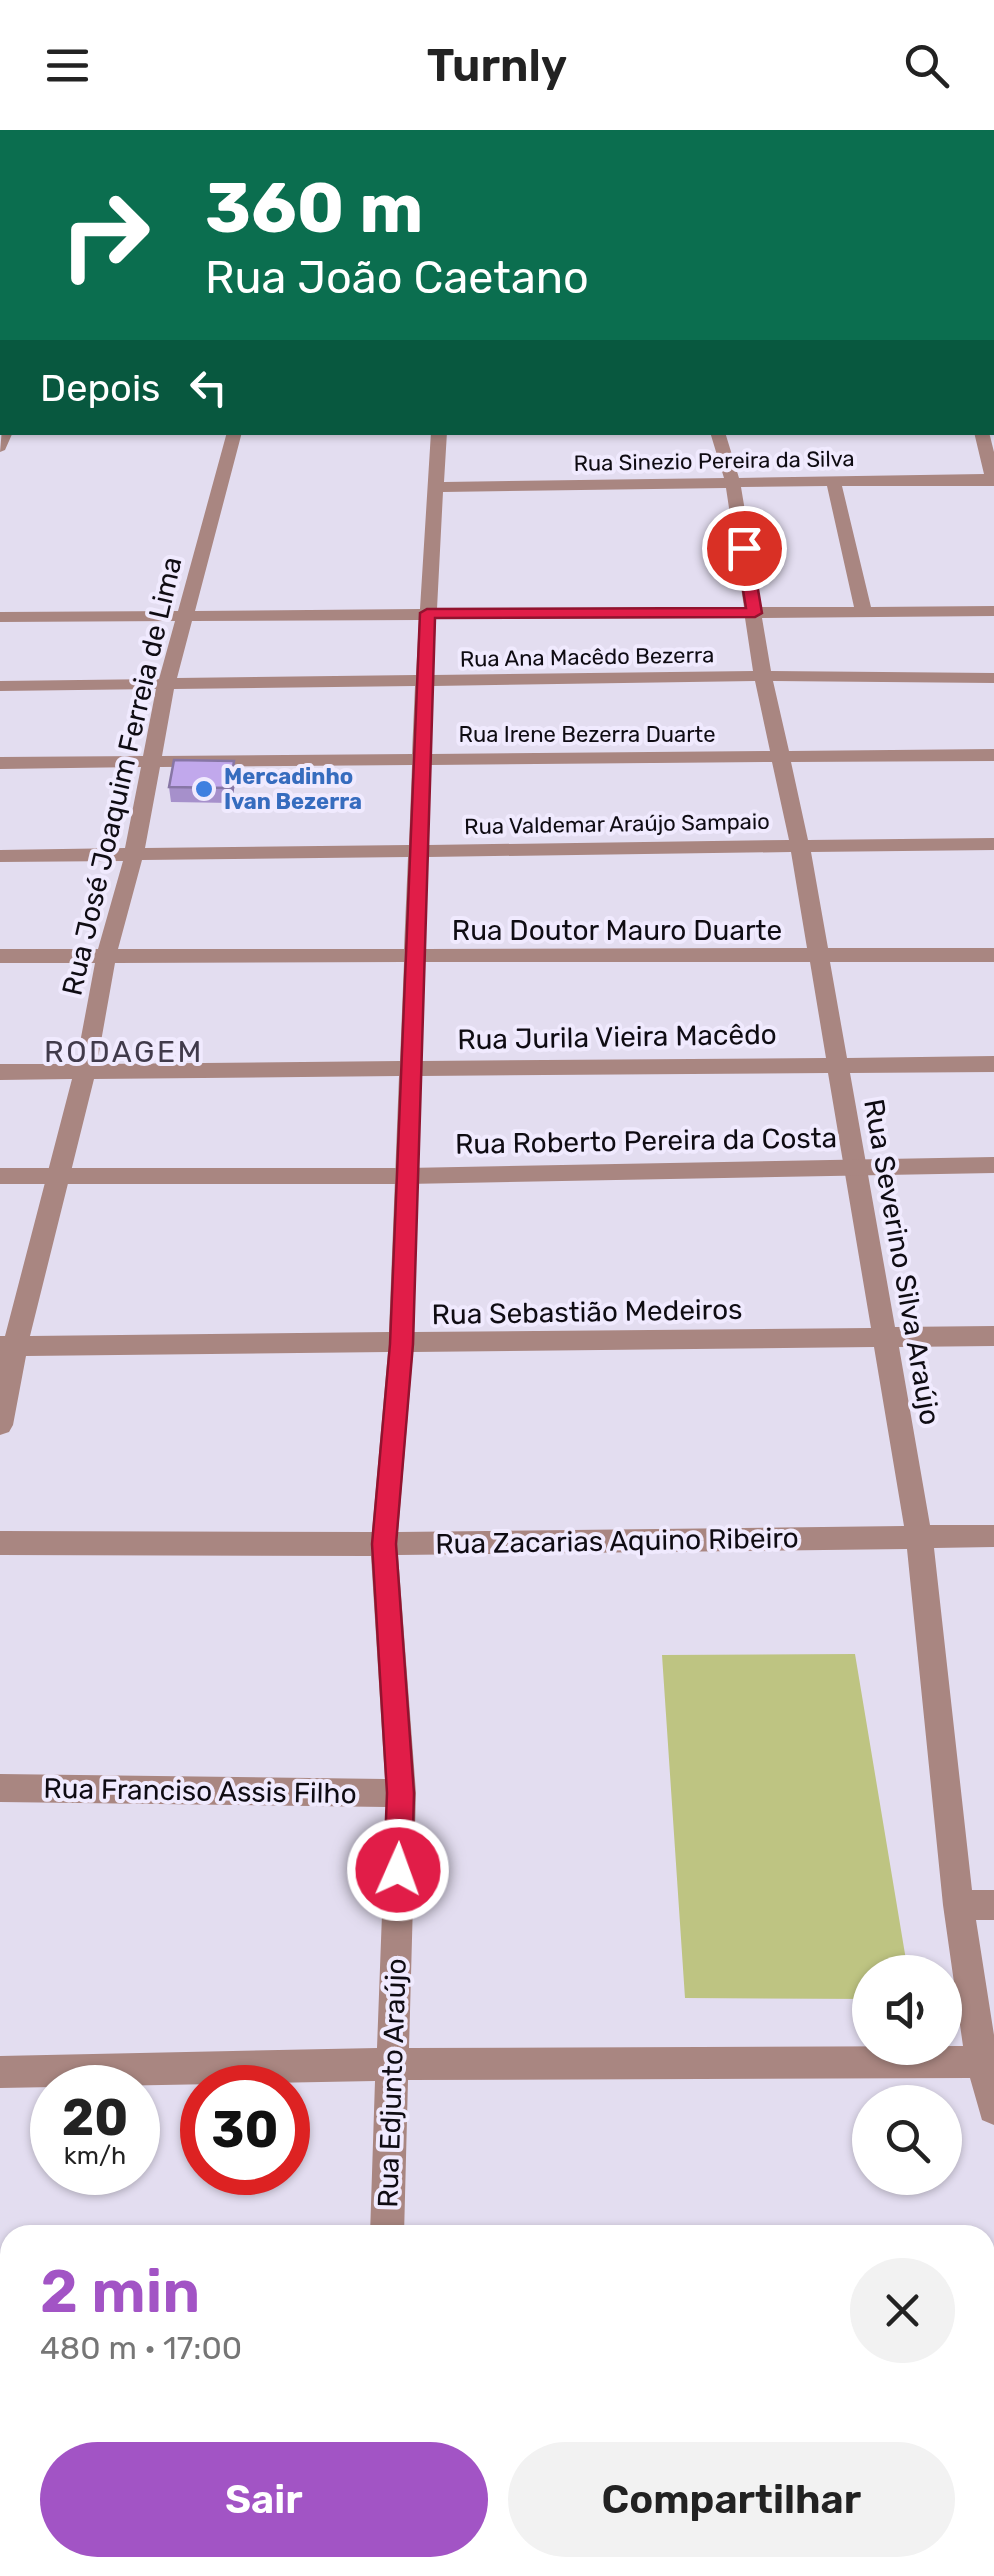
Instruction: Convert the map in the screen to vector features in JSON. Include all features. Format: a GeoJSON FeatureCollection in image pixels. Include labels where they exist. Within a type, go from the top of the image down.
{"type":"FeatureCollection","features":[{"type":"Feature","properties":{"kind":"street","name":"Rua José Joaquim Ferreia de Lima"},"geometry":{"type":"LineString","coordinates":[[0,1425],[8,1346],[85,1072],[106,957],[134,856],[166,685],[234,435]]}},
{"type":"Feature","properties":{"kind":"street","name":"Rua Edjunto Araújo"},"geometry":{"type":"LineString","coordinates":[[387,2225],[401,1793],[384,1544],[402,1344],[417,852],[439,435]]}},
{"type":"Feature","properties":{"kind":"street","name":"Rua Severino Silva Araújo"},"geometry":{"type":"LineString","coordinates":[[718,435],[733,483],[763,676],[800,846],[919,1537],[958,1905],[982,2062],[994,2108]]}},
{"type":"Feature","properties":{"kind":"street"},"geometry":{"type":"LineString","coordinates":[[982,435],[994,480]]}},
{"type":"Feature","properties":{"kind":"street","name":"Rua Sinezio Pereira da Silva"},"geometry":{"type":"LineString","coordinates":[[434,488],[994,480]]}},
{"type":"Feature","properties":{"kind":"street"},"geometry":{"type":"LineString","coordinates":[[834,483],[864,612]]}},
{"type":"Feature","properties":{"kind":"street"},"geometry":{"type":"LineString","coordinates":[[0,617],[994,611]]}},
{"type":"Feature","properties":{"kind":"street","name":"Rua Ana Macêdo Bezerra"},"geometry":{"type":"LineString","coordinates":[[0,686],[763,676],[994,678]]}},
{"type":"Feature","properties":{"kind":"street","name":"Rua Irene Bezerra Duarte"},"geometry":{"type":"LineString","coordinates":[[0,763],[421,757],[994,756]]}},
{"type":"Feature","properties":{"kind":"street","name":"Rua Valdemar Araújo Sampaio"},"geometry":{"type":"LineString","coordinates":[[0,856],[994,844]]}},
{"type":"Feature","properties":{"kind":"street","name":"Rua Doutor Mauro Duarte"},"geometry":{"type":"LineString","coordinates":[[0,956],[994,955]]}},
{"type":"Feature","properties":{"kind":"street","name":"Rua Jurila Vieira Macêdo"},"geometry":{"type":"LineString","coordinates":[[0,1072],[994,1064]]}},
{"type":"Feature","properties":{"kind":"street","name":"Rua Roberto Pereira da Costa"},"geometry":{"type":"LineString","coordinates":[[0,1176],[407,1176],[994,1165]]}},
{"type":"Feature","properties":{"kind":"street","name":"Rua Sebastião Medeiros"},"geometry":{"type":"LineString","coordinates":[[8,1346],[994,1336]]}},
{"type":"Feature","properties":{"kind":"street","name":"Rua Zacarias Aquino Ribeiro"},"geometry":{"type":"LineString","coordinates":[[0,1543],[384,1544],[994,1536]]}},
{"type":"Feature","properties":{"kind":"street","name":"Rua Franciso Assis Filho"},"geometry":{"type":"LineString","coordinates":[[0,1788],[401,1793]]}},
{"type":"Feature","properties":{"kind":"street"},"geometry":{"type":"LineString","coordinates":[[958,1905],[994,1905]]}},
{"type":"Feature","properties":{"kind":"street"},"geometry":{"type":"LineString","coordinates":[[0,2072],[392,2064],[982,2062]]}},
{"type":"Feature","properties":{"kind":"green space"},"geometry":{"type":"Polygon","coordinates":[[[855,1654],[905,1955],[852,1955],[852,1999],[685,1998],[662,1655],[855,1654]]]}},
{"type":"Feature","properties":{"kind":"building"},"geometry":{"type":"Polygon","coordinates":[[[174,760],[234,761],[230,788],[169,787],[174,760]]]}},
{"type":"Feature","properties":{"kind":"place","name":"Mercadinho Ivan Bezerra"},"geometry":{"type":"Point","coordinates":[204,789]}},
{"type":"Feature","properties":{"kind":"district","name":"RODAGEM"},"geometry":{"type":"Point","coordinates":[124,1052]}},
{"type":"Feature","properties":{"kind":"route"},"geometry":{"type":"LineString","coordinates":[[398,1870],[401,1793],[384,1544],[402,1344],[427,613],[755,613],[744,548]]}}]}
